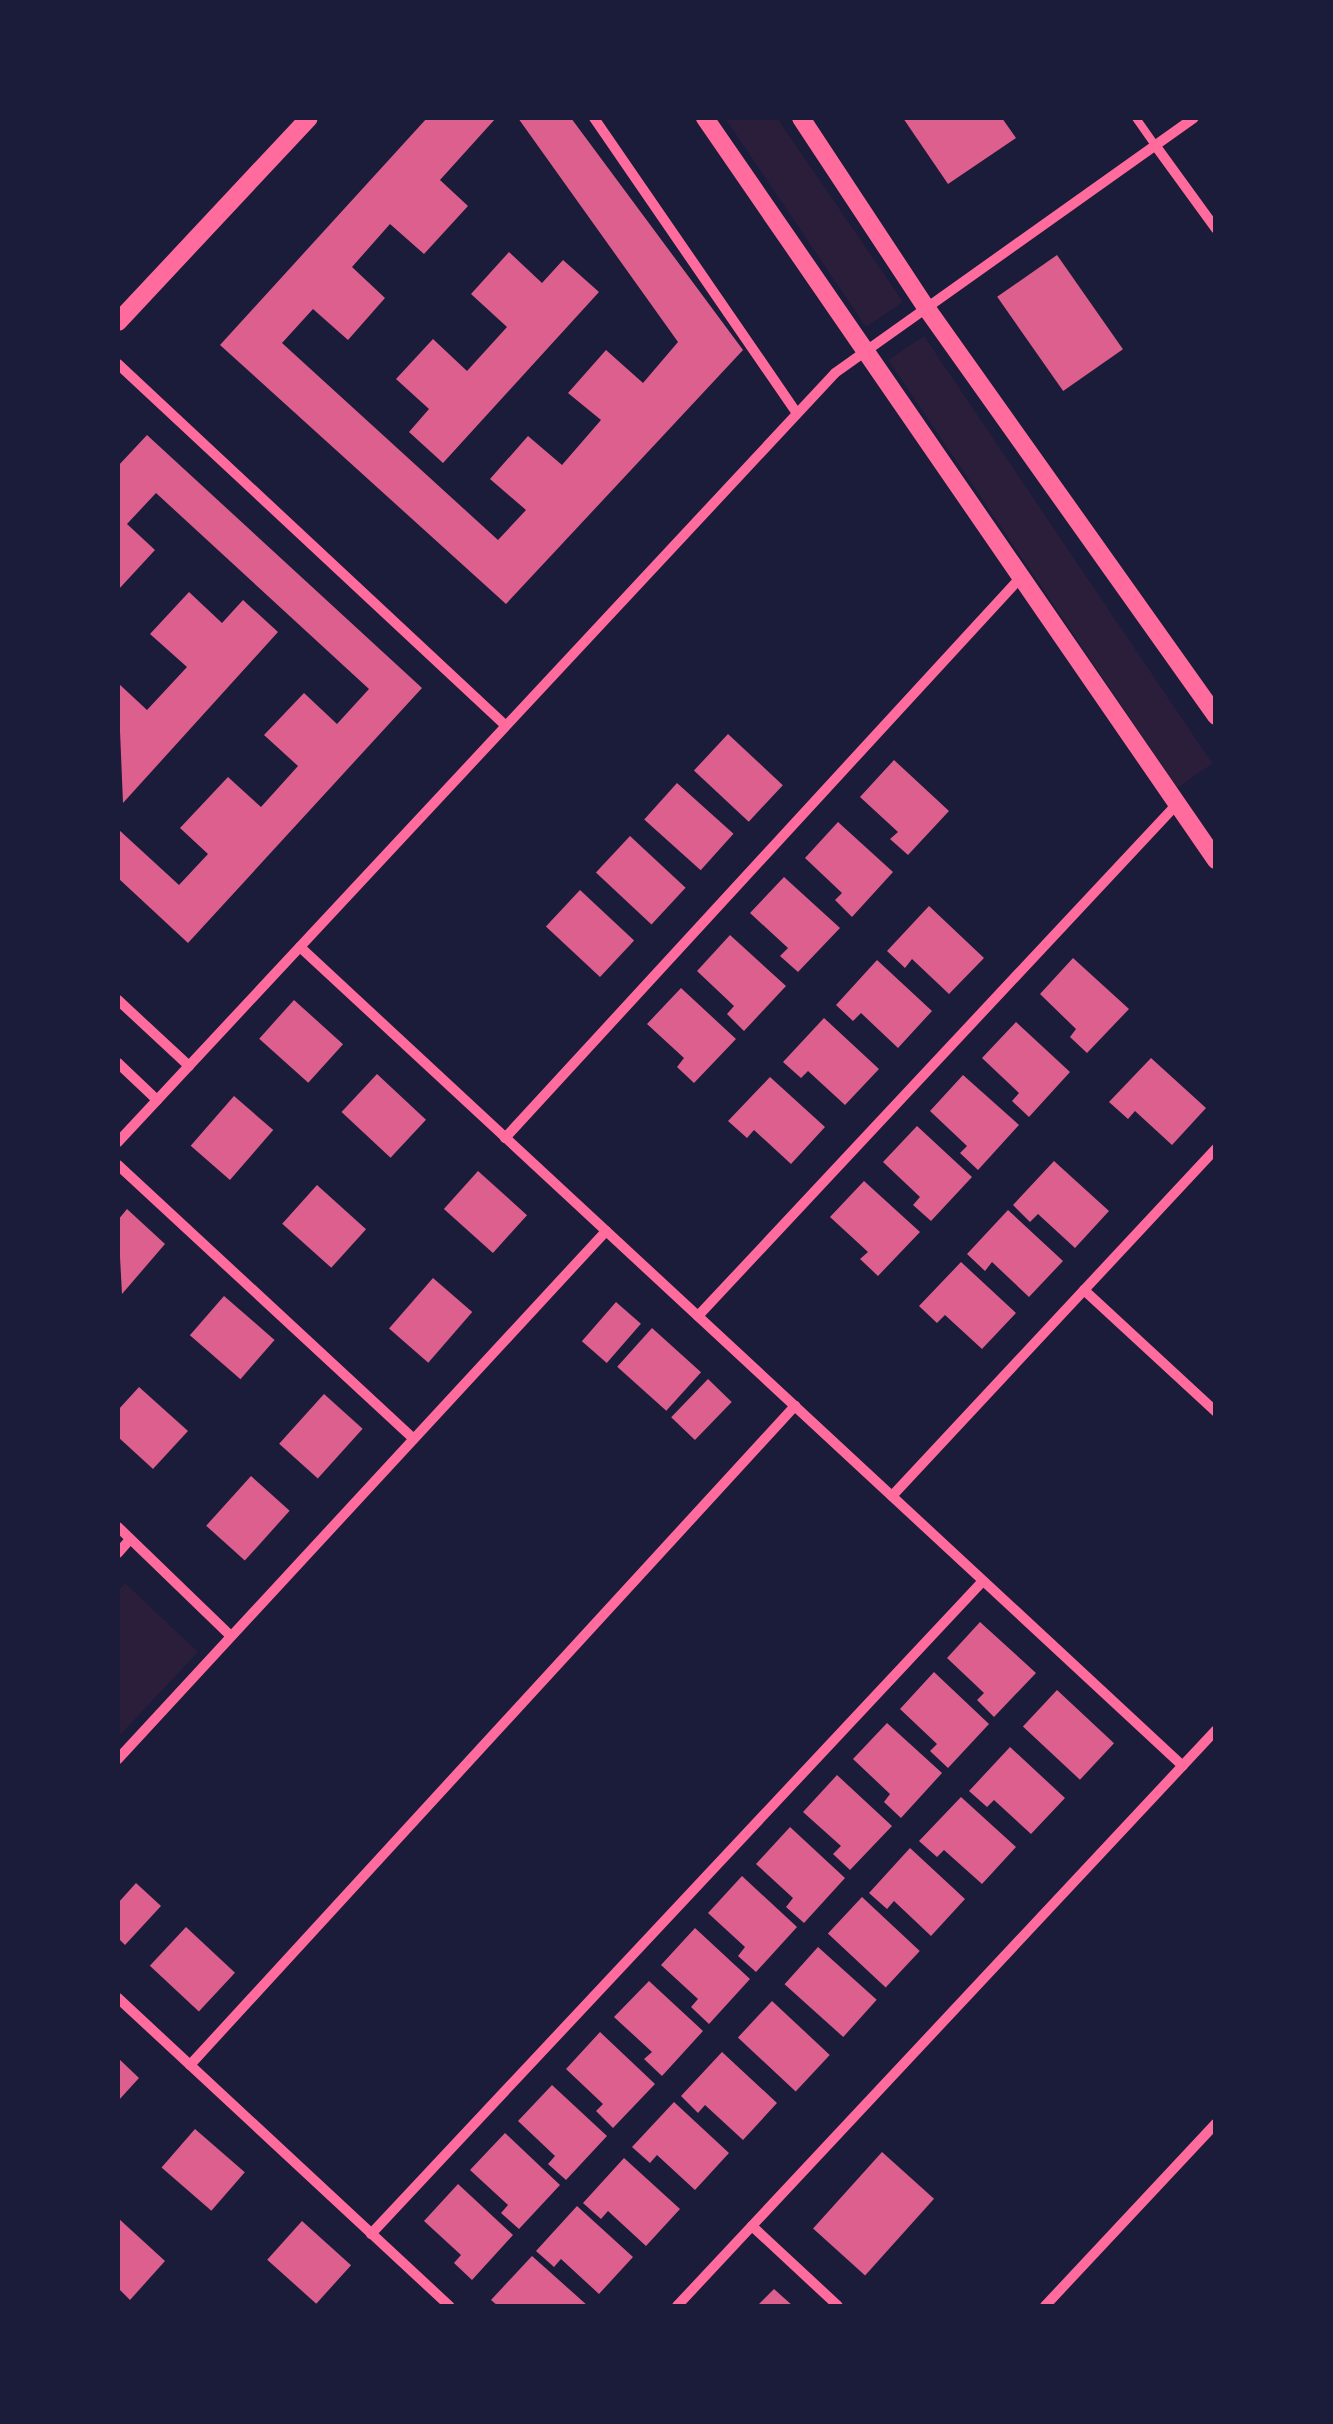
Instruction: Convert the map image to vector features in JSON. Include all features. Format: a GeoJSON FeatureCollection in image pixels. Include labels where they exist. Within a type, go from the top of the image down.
{"type":"FeatureCollection","features":[{"type":"Feature","properties":{"kind":"street"},"geometry":{"type":"LineString","coordinates":[[118,322],[309,118]]}},
{"type":"Feature","properties":{"kind":"street"},"geometry":{"type":"LineString","coordinates":[[594,118],[796,412]]}},
{"type":"Feature","properties":{"kind":"street"},"geometry":{"type":"LineString","coordinates":[[705,118],[1216,860]]}},
{"type":"Feature","properties":{"kind":"street"},"geometry":{"type":"LineString","coordinates":[[800,118],[925,306],[1216,716]]}},
{"type":"Feature","properties":{"kind":"street"},"geometry":{"type":"LineString","coordinates":[[118,1142],[796,412],[864,349],[1194,118]]}},
{"type":"Feature","properties":{"kind":"street"},"geometry":{"type":"LineString","coordinates":[[1155,145],[1216,228]]}},
{"type":"Feature","properties":{"kind":"street"},"geometry":{"type":"LineString","coordinates":[[118,364],[505,725]]}},
{"type":"Feature","properties":{"kind":"street"},"geometry":{"type":"LineString","coordinates":[[505,1138],[1021,577]]}},
{"type":"Feature","properties":{"kind":"street"},"geometry":{"type":"LineString","coordinates":[[698,1316],[1177,804]]}},
{"type":"Feature","properties":{"kind":"street"},"geometry":{"type":"LineString","coordinates":[[300,947],[1182,1766]]}},
{"type":"Feature","properties":{"kind":"street"},"geometry":{"type":"LineString","coordinates":[[118,1000],[189,1066]]}},
{"type":"Feature","properties":{"kind":"street"},"geometry":{"type":"LineString","coordinates":[[118,1063],[157,1100]]}},
{"type":"Feature","properties":{"kind":"street"},"geometry":{"type":"LineString","coordinates":[[892,1496],[1216,1148]]}},
{"type":"Feature","properties":{"kind":"street"},"geometry":{"type":"LineString","coordinates":[[118,1165],[414,1438]]}},
{"type":"Feature","properties":{"kind":"street"},"geometry":{"type":"LineString","coordinates":[[118,1760],[606,1231]]}},
{"type":"Feature","properties":{"kind":"street"},"geometry":{"type":"LineString","coordinates":[[1084,1290],[1216,1412]]}},
{"type":"Feature","properties":{"kind":"street"},"geometry":{"type":"LineString","coordinates":[[190,2065],[795,1406]]}},
{"type":"Feature","properties":{"kind":"street"},"geometry":{"type":"LineString","coordinates":[[118,1527],[231,1636]]}},
{"type":"Feature","properties":{"kind":"street"},"geometry":{"type":"LineString","coordinates":[[118,1553],[130,1539]]}},
{"type":"Feature","properties":{"kind":"street"},"geometry":{"type":"LineString","coordinates":[[371,2234],[983,1581]]}},
{"type":"Feature","properties":{"kind":"street"},"geometry":{"type":"LineString","coordinates":[[677,2306],[1216,1730]]}},
{"type":"Feature","properties":{"kind":"street"},"geometry":{"type":"LineString","coordinates":[[118,1998],[450,2306]]}},
{"type":"Feature","properties":{"kind":"street"},"geometry":{"type":"LineString","coordinates":[[1045,2306],[1216,2123]]}},
{"type":"Feature","properties":{"kind":"street"},"geometry":{"type":"LineString","coordinates":[[752,2226],[838,2306]]}},
{"type":"Feature","properties":{"kind":"lane"},"geometry":{"type":"LineString","coordinates":[[1136,118],[1155,145]]}},
{"type":"Feature","properties":{"kind":"shaded area"},"geometry":{"type":"Polygon","coordinates":[[[725,118],[777,118],[903,302],[866,327],[725,118]]]}},
{"type":"Feature","properties":{"kind":"shaded area"},"geometry":{"type":"Polygon","coordinates":[[[924,336],[1213,764],[1177,788],[888,360],[924,336]]]}},
{"type":"Feature","properties":{"kind":"shaded area"},"geometry":{"type":"Polygon","coordinates":[[[125,1583],[198,1652],[118,1737],[118,1591],[125,1583]]]}},
{"type":"Feature","properties":{"kind":"building"},"geometry":{"type":"Polygon","coordinates":[[[427,118],[496,118],[440,180],[468,206],[424,254],[390,224],[352,267],[385,298],[348,340],[313,309],[282,343],[498,540],[526,510],[490,479],[528,436],[562,465],[601,420],[568,393],[606,350],[643,383],[678,342],[518,118],[571,118],[743,350],[506,604],[220,345],[427,118]]]}},
{"type":"Feature","properties":{"kind":"building"},"geometry":{"type":"Polygon","coordinates":[[[903,118],[1002,118],[1016,138],[948,184],[903,118]]]}},
{"type":"Feature","properties":{"kind":"building"},"geometry":{"type":"Polygon","coordinates":[[[509,252],[542,283],[563,260],[599,292],[443,463],[409,432],[429,409],[396,379],[433,339],[467,371],[507,327],[471,294],[509,252]]]}},
{"type":"Feature","properties":{"kind":"building"},"geometry":{"type":"Polygon","coordinates":[[[1057,255],[1123,349],[1063,391],[997,297],[1057,255]]]}},
{"type":"Feature","properties":{"kind":"building"},"geometry":{"type":"Polygon","coordinates":[[[147,435],[422,688],[188,943],[118,878],[118,829],[179,885],[208,854],[180,828],[228,777],[261,807],[298,766],[264,735],[304,693],[337,724],[369,689],[156,493],[127,524],[155,550],[118,590],[118,466],[147,435]]]}},
{"type":"Feature","properties":{"kind":"building"},"geometry":{"type":"Polygon","coordinates":[[[189,592],[222,623],[243,600],[278,632],[123,803],[118,683],[147,710],[187,667],[150,634],[189,592]]]}},
{"type":"Feature","properties":{"kind":"building"},"geometry":{"type":"Polygon","coordinates":[[[728,734],[783,785],[749,822],[694,771],[728,734]]]}},
{"type":"Feature","properties":{"kind":"building"},"geometry":{"type":"Polygon","coordinates":[[[894,760],[949,811],[908,855],[890,839],[898,832],[860,797],[894,760]]]}},
{"type":"Feature","properties":{"kind":"building"},"geometry":{"type":"Polygon","coordinates":[[[677,783],[733,834],[701,870],[644,819],[677,783]]]}},
{"type":"Feature","properties":{"kind":"building"},"geometry":{"type":"Polygon","coordinates":[[[838,822],[893,872],[852,917],[835,900],[842,893],[805,858],[838,822]]]}},
{"type":"Feature","properties":{"kind":"building"},"geometry":{"type":"Polygon","coordinates":[[[630,836],[686,888],[651,924],[596,873],[630,836]]]}},
{"type":"Feature","properties":{"kind":"building"},"geometry":{"type":"Polygon","coordinates":[[[784,877],[840,928],[798,972],[780,956],[788,948],[750,913],[784,877]]]}},
{"type":"Feature","properties":{"kind":"building"},"geometry":{"type":"Polygon","coordinates":[[[580,890],[634,940],[600,977],[546,927],[580,890]]]}},
{"type":"Feature","properties":{"kind":"building"},"geometry":{"type":"Polygon","coordinates":[[[929,906],[984,958],[949,994],[912,959],[905,968],[887,951],[929,906]]]}},
{"type":"Feature","properties":{"kind":"building"},"geometry":{"type":"Polygon","coordinates":[[[730,935],[786,986],[744,1031],[727,1014],[734,1006],[697,971],[730,935]]]}},
{"type":"Feature","properties":{"kind":"building"},"geometry":{"type":"Polygon","coordinates":[[[1073,958],[1129,1009],[1087,1053],[1070,1037],[1076,1029],[1040,994],[1073,958]]]}},
{"type":"Feature","properties":{"kind":"building"},"geometry":{"type":"Polygon","coordinates":[[[877,960],[932,1011],[898,1048],[861,1013],[853,1021],[836,1005],[877,960]]]}},
{"type":"Feature","properties":{"kind":"building"},"geometry":{"type":"Polygon","coordinates":[[[681,988],[736,1039],[694,1083],[677,1067],[684,1058],[647,1024],[681,988]]]}},
{"type":"Feature","properties":{"kind":"building"},"geometry":{"type":"Polygon","coordinates":[[[294,1000],[343,1044],[308,1083],[259,1039],[294,1000]]]}},
{"type":"Feature","properties":{"kind":"building"},"geometry":{"type":"Polygon","coordinates":[[[824,1018],[879,1069],[845,1105],[808,1071],[801,1078],[783,1062],[824,1018]]]}},
{"type":"Feature","properties":{"kind":"building"},"geometry":{"type":"Polygon","coordinates":[[[1016,1022],[1070,1072],[1029,1117],[1012,1101],[1019,1093],[982,1058],[1016,1022]]]}},
{"type":"Feature","properties":{"kind":"building"},"geometry":{"type":"Polygon","coordinates":[[[1151,1058],[1206,1108],[1172,1145],[1135,1111],[1128,1119],[1109,1102],[1151,1058]]]}},
{"type":"Feature","properties":{"kind":"building"},"geometry":{"type":"Polygon","coordinates":[[[377,1074],[426,1120],[391,1158],[342,1112],[377,1074]]]}},
{"type":"Feature","properties":{"kind":"building"},"geometry":{"type":"Polygon","coordinates":[[[963,1075],[1019,1125],[978,1170],[960,1153],[967,1146],[930,1111],[963,1075]]]}},
{"type":"Feature","properties":{"kind":"building"},"geometry":{"type":"Polygon","coordinates":[[[770,1077],[825,1127],[791,1164],[754,1130],[747,1138],[728,1121],[770,1077]]]}},
{"type":"Feature","properties":{"kind":"building"},"geometry":{"type":"Polygon","coordinates":[[[234,1096],[273,1130],[230,1180],[191,1146],[234,1096]]]}},
{"type":"Feature","properties":{"kind":"building"},"geometry":{"type":"Polygon","coordinates":[[[917,1126],[972,1177],[931,1221],[913,1205],[920,1197],[883,1162],[917,1126]]]}},
{"type":"Feature","properties":{"kind":"building"},"geometry":{"type":"Polygon","coordinates":[[[1054,1161],[1109,1211],[1075,1248],[1038,1214],[1030,1222],[1013,1205],[1054,1161]]]}},
{"type":"Feature","properties":{"kind":"building"},"geometry":{"type":"Polygon","coordinates":[[[478,1171],[527,1215],[493,1253],[444,1209],[478,1171]]]}},
{"type":"Feature","properties":{"kind":"building"},"geometry":{"type":"Polygon","coordinates":[[[864,1181],[920,1232],[878,1276],[860,1259],[868,1252],[830,1217],[864,1181]]]}},
{"type":"Feature","properties":{"kind":"building"},"geometry":{"type":"Polygon","coordinates":[[[317,1185],[366,1229],[331,1268],[282,1224],[317,1185]]]}},
{"type":"Feature","properties":{"kind":"building"},"geometry":{"type":"Polygon","coordinates":[[[127,1209],[165,1244],[122,1294],[118,1220],[127,1209]]]}},
{"type":"Feature","properties":{"kind":"building"},"geometry":{"type":"Polygon","coordinates":[[[1008,1210],[1063,1261],[1029,1297],[992,1262],[985,1271],[967,1254],[1008,1210]]]}},
{"type":"Feature","properties":{"kind":"building"},"geometry":{"type":"Polygon","coordinates":[[[961,1262],[1016,1313],[982,1349],[945,1315],[937,1323],[919,1306],[961,1262]]]}},
{"type":"Feature","properties":{"kind":"building"},"geometry":{"type":"Polygon","coordinates":[[[433,1278],[472,1312],[428,1363],[389,1329],[433,1278]]]}},
{"type":"Feature","properties":{"kind":"building"},"geometry":{"type":"Polygon","coordinates":[[[224,1296],[275,1340],[240,1379],[190,1335],[224,1296]]]}},
{"type":"Feature","properties":{"kind":"building"},"geometry":{"type":"Polygon","coordinates":[[[616,1302],[641,1324],[607,1363],[582,1341],[616,1302]]]}},
{"type":"Feature","properties":{"kind":"building"},"geometry":{"type":"Polygon","coordinates":[[[652,1328],[701,1372],[666,1411],[617,1367],[652,1328]]]}},
{"type":"Feature","properties":{"kind":"building"},"geometry":{"type":"Polygon","coordinates":[[[708,1379],[732,1402],[695,1440],[671,1417],[708,1379]]]}},
{"type":"Feature","properties":{"kind":"building"},"geometry":{"type":"Polygon","coordinates":[[[139,1387],[188,1431],[153,1469],[118,1437],[118,1410],[139,1387]]]}},
{"type":"Feature","properties":{"kind":"building"},"geometry":{"type":"Polygon","coordinates":[[[324,1394],[363,1429],[318,1479],[279,1444],[324,1394]]]}},
{"type":"Feature","properties":{"kind":"building"},"geometry":{"type":"Polygon","coordinates":[[[251,1476],[290,1511],[245,1561],[206,1526],[251,1476]]]}},
{"type":"Feature","properties":{"kind":"building"},"geometry":{"type":"Polygon","coordinates":[[[980,1622],[1036,1673],[994,1717],[977,1700],[984,1693],[947,1658],[980,1622]]]}},
{"type":"Feature","properties":{"kind":"building"},"geometry":{"type":"Polygon","coordinates":[[[934,1672],[989,1724],[948,1768],[930,1751],[937,1744],[900,1709],[934,1672]]]}},
{"type":"Feature","properties":{"kind":"building"},"geometry":{"type":"Polygon","coordinates":[[[1057,1690],[1114,1743],[1080,1780],[1023,1727],[1057,1690]]]}},
{"type":"Feature","properties":{"kind":"building"},"geometry":{"type":"Polygon","coordinates":[[[887,1723],[942,1773],[901,1818],[884,1802],[890,1794],[853,1759],[887,1723]]]}},
{"type":"Feature","properties":{"kind":"building"},"geometry":{"type":"Polygon","coordinates":[[[1010,1747],[1065,1798],[1031,1834],[994,1800],[987,1807],[969,1791],[1010,1747]]]}},
{"type":"Feature","properties":{"kind":"building"},"geometry":{"type":"Polygon","coordinates":[[[837,1775],[892,1826],[850,1870],[833,1854],[841,1846],[803,1812],[837,1775]]]}},
{"type":"Feature","properties":{"kind":"building"},"geometry":{"type":"Polygon","coordinates":[[[961,1797],[1016,1847],[982,1884],[944,1850],[937,1857],[919,1841],[961,1797]]]}},
{"type":"Feature","properties":{"kind":"building"},"geometry":{"type":"Polygon","coordinates":[[[790,1827],[845,1878],[804,1923],[786,1907],[793,1898],[756,1864],[790,1827]]]}},
{"type":"Feature","properties":{"kind":"building"},"geometry":{"type":"Polygon","coordinates":[[[910,1848],[965,1899],[931,1936],[894,1901],[887,1909],[869,1893],[910,1848]]]}},
{"type":"Feature","properties":{"kind":"building"},"geometry":{"type":"Polygon","coordinates":[[[742,1876],[797,1927],[756,1972],[738,1956],[745,1947],[708,1913],[742,1876]]]}},
{"type":"Feature","properties":{"kind":"building"},"geometry":{"type":"Polygon","coordinates":[[[136,1883],[161,1906],[125,1945],[118,1938],[118,1903],[136,1883]]]}},
{"type":"Feature","properties":{"kind":"building"},"geometry":{"type":"Polygon","coordinates":[[[862,1897],[920,1951],[886,1987],[828,1934],[862,1897]]]}},
{"type":"Feature","properties":{"kind":"building"},"geometry":{"type":"Polygon","coordinates":[[[186,1927],[235,1973],[199,2011],[150,1966],[186,1927]]]}},
{"type":"Feature","properties":{"kind":"building"},"geometry":{"type":"Polygon","coordinates":[[[695,1928],[750,1979],[709,2024],[691,2007],[698,1999],[661,1965],[695,1928]]]}},
{"type":"Feature","properties":{"kind":"building"},"geometry":{"type":"Polygon","coordinates":[[[818,1947],[877,2000],[843,2037],[785,1984],[818,1947]]]}},
{"type":"Feature","properties":{"kind":"building"},"geometry":{"type":"Polygon","coordinates":[[[649,1981],[703,2031],[662,2076],[644,2059],[652,2052],[614,2017],[649,1981]]]}},
{"type":"Feature","properties":{"kind":"building"},"geometry":{"type":"Polygon","coordinates":[[[772,2001],[830,2055],[796,2091],[738,2038],[772,2001]]]}},
{"type":"Feature","properties":{"kind":"building"},"geometry":{"type":"Polygon","coordinates":[[[600,2032],[655,2084],[613,2128],[596,2111],[603,2104],[566,2069],[600,2032]]]}},
{"type":"Feature","properties":{"kind":"building"},"geometry":{"type":"Polygon","coordinates":[[[722,2052],[777,2103],[743,2140],[705,2105],[698,2113],[681,2096],[722,2052]]]}},
{"type":"Feature","properties":{"kind":"building"},"geometry":{"type":"Polygon","coordinates":[[[118,2058],[139,2078],[118,2101],[118,2058]]]}},
{"type":"Feature","properties":{"kind":"building"},"geometry":{"type":"Polygon","coordinates":[[[552,2085],[607,2136],[566,2180],[548,2164],[555,2156],[518,2121],[552,2085]]]}},
{"type":"Feature","properties":{"kind":"building"},"geometry":{"type":"Polygon","coordinates":[[[674,2102],[729,2153],[695,2190],[657,2155],[650,2163],[632,2147],[674,2102]]]}},
{"type":"Feature","properties":{"kind":"building"},"geometry":{"type":"Polygon","coordinates":[[[195,2129],[245,2172],[211,2211],[162,2167],[195,2129]]]}},
{"type":"Feature","properties":{"kind":"building"},"geometry":{"type":"Polygon","coordinates":[[[505,2133],[560,2185],[519,2229],[501,2213],[508,2205],[470,2170],[505,2133]]]}},
{"type":"Feature","properties":{"kind":"building"},"geometry":{"type":"Polygon","coordinates":[[[882,2152],[934,2199],[865,2275],[813,2229],[882,2152]]]}},
{"type":"Feature","properties":{"kind":"building"},"geometry":{"type":"Polygon","coordinates":[[[624,2158],[680,2209],[646,2246],[608,2211],[601,2219],[583,2203],[624,2158]]]}},
{"type":"Feature","properties":{"kind":"building"},"geometry":{"type":"Polygon","coordinates":[[[458,2184],[513,2235],[472,2280],[454,2263],[461,2255],[424,2221],[458,2184]]]}},
{"type":"Feature","properties":{"kind":"building"},"geometry":{"type":"Polygon","coordinates":[[[577,2206],[633,2257],[599,2294],[561,2259],[554,2267],[536,2251],[577,2206]]]}},
{"type":"Feature","properties":{"kind":"building"},"geometry":{"type":"Polygon","coordinates":[[[118,2218],[165,2261],[130,2300],[118,2288],[118,2218]]]}},
{"type":"Feature","properties":{"kind":"building"},"geometry":{"type":"Polygon","coordinates":[[[302,2221],[351,2265],[316,2304],[267,2260],[302,2221]]]}},
{"type":"Feature","properties":{"kind":"building"},"geometry":{"type":"Polygon","coordinates":[[[532,2256],[588,2306],[498,2306],[491,2300],[532,2256]]]}},
{"type":"Feature","properties":{"kind":"building"},"geometry":{"type":"Polygon","coordinates":[[[774,2289],[793,2306],[757,2306],[774,2289]]]}}]}
